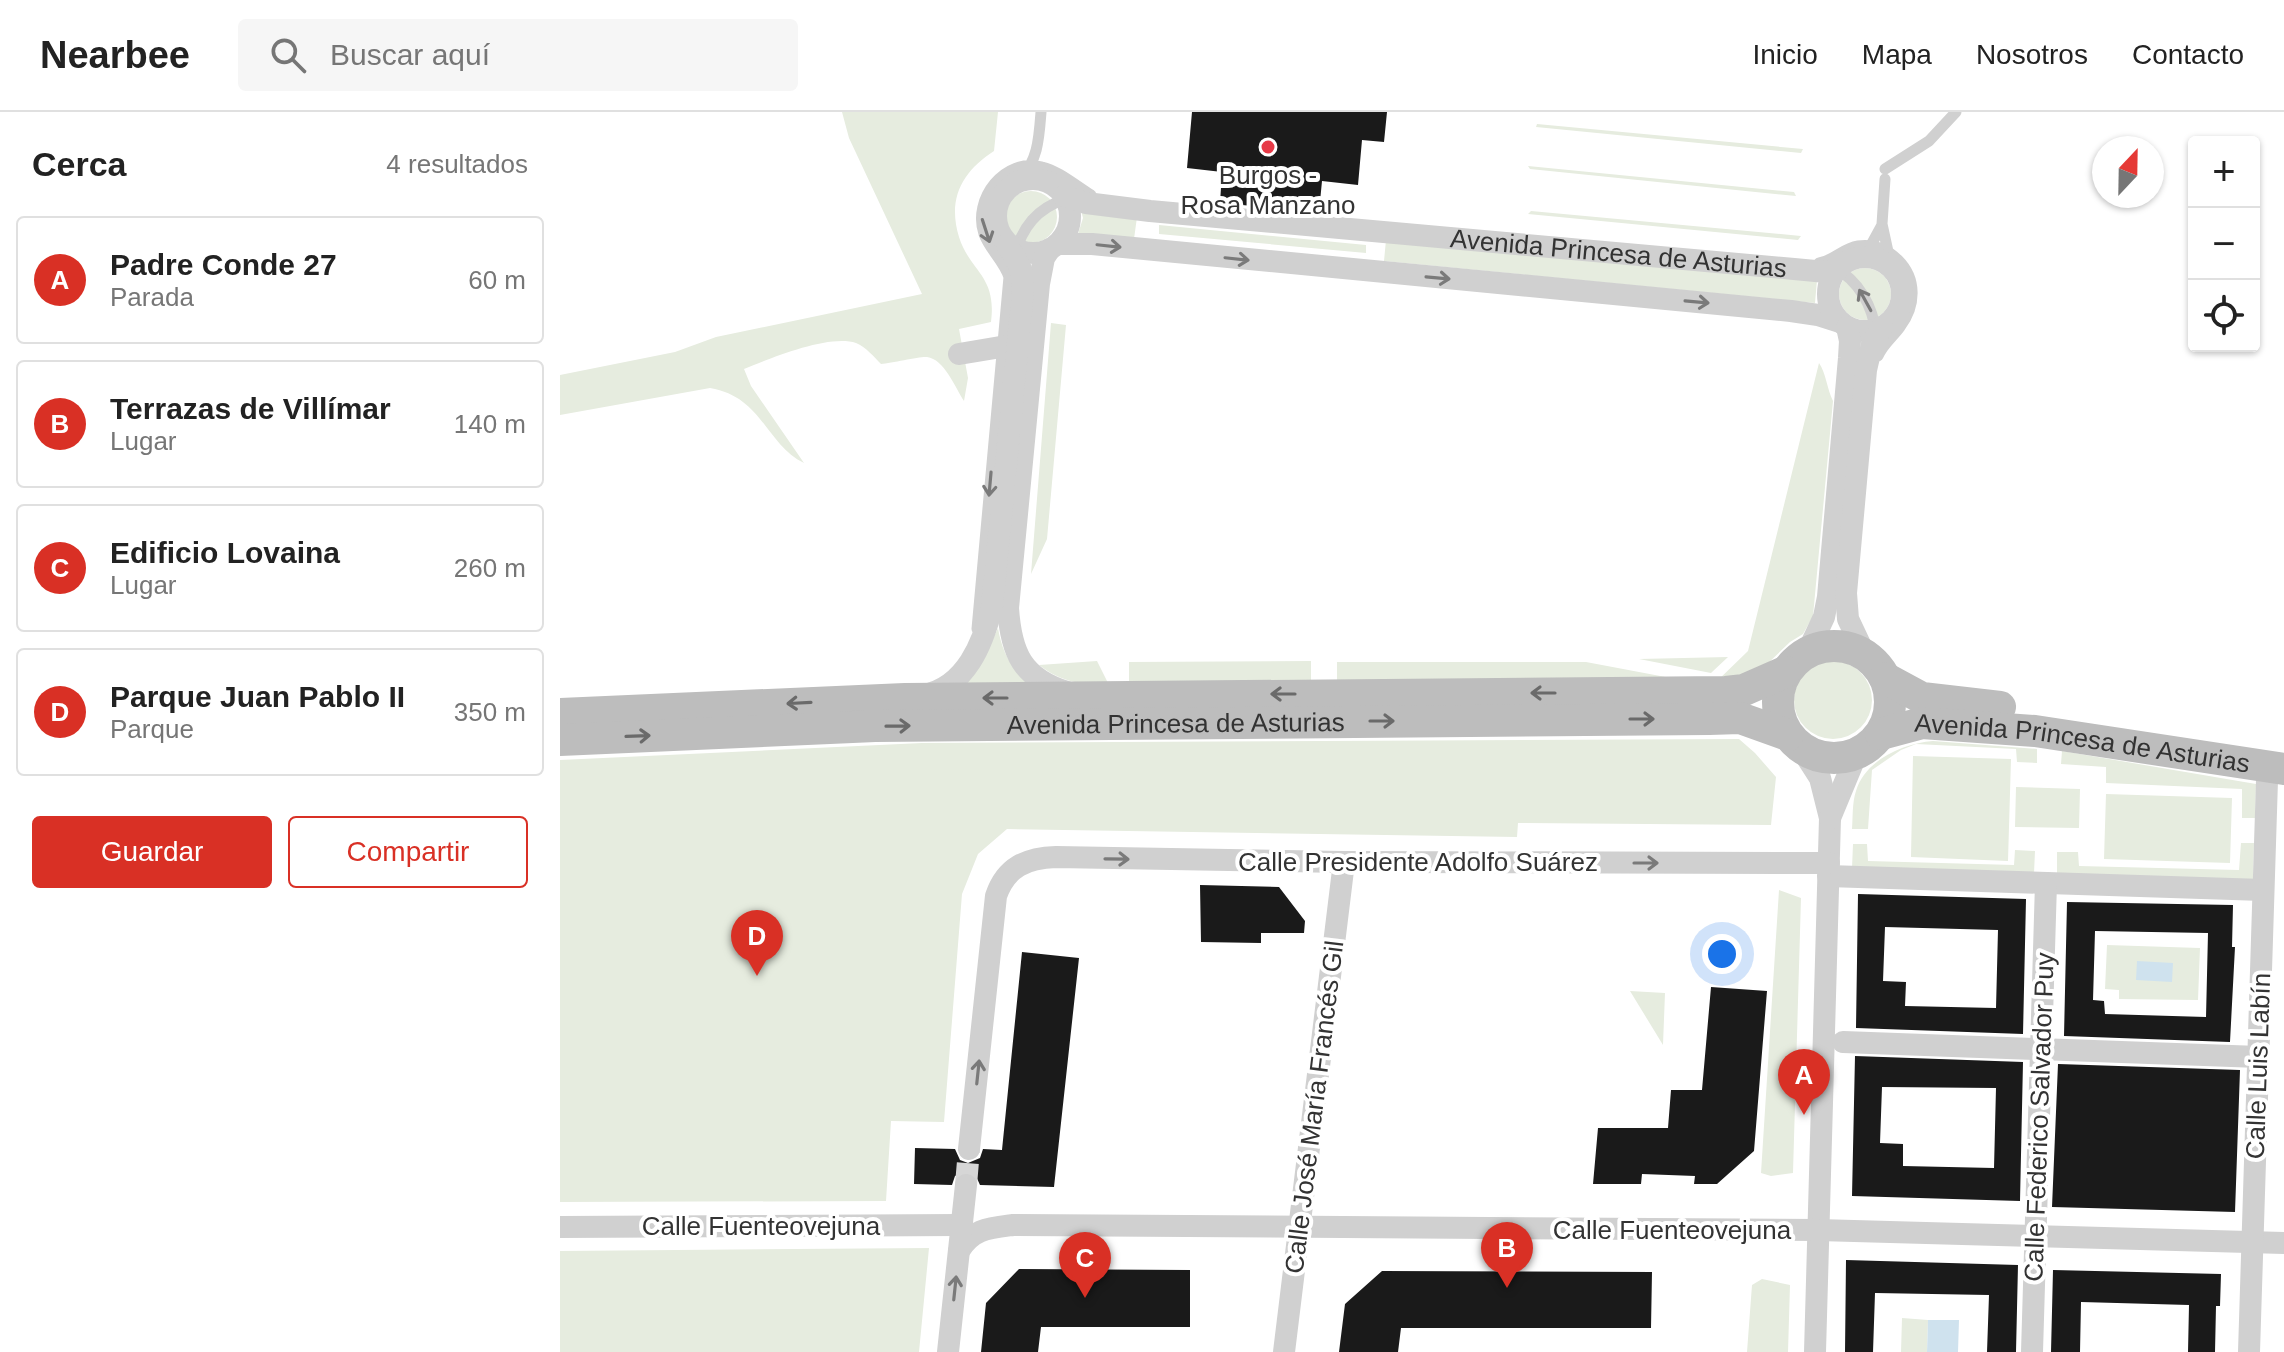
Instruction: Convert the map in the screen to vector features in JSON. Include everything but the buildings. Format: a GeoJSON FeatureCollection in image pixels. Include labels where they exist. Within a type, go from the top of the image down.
{"type":"FeatureCollection","features":[{"type":"Feature","properties":{"kind":"main road"},"geometry":{"type":"LineString","coordinates":[[1827,645],[1847,647],[1868,655],[1890,692],[1890,707],[1869,744],[1837,758],[1817,756],[1794,741],[1780,720],[1777,704],[1778,688],[1795,660],[1808,651],[1827,645]]}},
{"type":"Feature","properties":{"kind":"main road","name":"Avenida Princesa de Asturias"},"geometry":{"type":"LineString","coordinates":[[1868,655],[1922,698],[2051,713],[2284,749]]}},
{"type":"Feature","properties":{"kind":"main road","name":"Avenida Princesa de Asturias"},"geometry":{"type":"LineString","coordinates":[[560,714],[905,699],[1726,692],[1744,690],[1785,672]]}},
{"type":"Feature","properties":{"kind":"main road","name":"Avenida Princesa de Asturias"},"geometry":{"type":"LineString","coordinates":[[560,740],[875,726],[1740,718],[1758,723],[1794,741]]}},
{"type":"Feature","properties":{"kind":"main road","name":"Avenida Princesa de Asturias"},"geometry":{"type":"LineString","coordinates":[[1869,744],[1922,723],[2035,731],[2276,775]]}},
{"type":"Feature","properties":{"kind":"street"},"geometry":{"type":"LineString","coordinates":[[905,699],[931,694],[948,683],[975,656],[984,639],[992,607],[1010,346],[1023,279],[1012,249],[998,231],[995,217],[997,202],[1006,189],[1054,186],[1071,220],[1055,246],[1034,253],[1012,249]]}},
{"type":"Feature","properties":{"kind":"street","name":"Avenida Princesa de Asturias"},"geometry":{"type":"LineString","coordinates":[[1054,186],[1086,203],[1150,211],[1810,271],[1838,269]]}},
{"type":"Feature","properties":{"kind":"street","name":"Avenida Princesa de Asturias"},"geometry":{"type":"LineString","coordinates":[[1092,697],[1049,687],[1031,675],[1017,656],[1010,638],[1008,608],[1039,284],[1044,258],[1055,246],[1092,244],[1791,311],[1818,315],[1859,331],[1878,331]]}},
{"type":"Feature","properties":{"kind":"street"},"geometry":{"type":"LineString","coordinates":[[1808,651],[1824,617],[1828,597],[1849,358],[1850,341],[1844,324],[1829,301],[1832,278],[1846,263],[1868,252],[1874,259],[1889,260],[1902,290],[1898,312],[1878,331],[1866,370],[1846,608],[1868,655]]}},
{"type":"Feature","properties":{"kind":"street"},"geometry":{"type":"LineString","coordinates":[[959,354],[1010,346]]}},
{"type":"Feature","properties":{"kind":"street"},"geometry":{"type":"LineString","coordinates":[[1794,741],[1820,778],[1830,818],[1815,1352]]}},
{"type":"Feature","properties":{"kind":"street"},"geometry":{"type":"LineString","coordinates":[[1830,818],[1869,744]]}},
{"type":"Feature","properties":{"kind":"street","name":"Calle Luis Labín"},"geometry":{"type":"LineString","coordinates":[[2249,1352],[2263,890],[2276,775]]}},
{"type":"Feature","properties":{"kind":"street","name":"Calle Presidente Adolfo Suárez"},"geometry":{"type":"LineString","coordinates":[[969,1149],[996,896],[1010,871],[1022,862],[1039,858],[1828,869],[2046,883],[2263,890]]}},
{"type":"Feature","properties":{"kind":"street","name":"Calle José María Francés Gil"},"geometry":{"type":"LineString","coordinates":[[1284,1352],[1344,862]]}},
{"type":"Feature","properties":{"kind":"street","name":"Calle Federico Salvador Puy"},"geometry":{"type":"LineString","coordinates":[[2032,1352],[2046,883]]}},
{"type":"Feature","properties":{"kind":"street"},"geometry":{"type":"LineString","coordinates":[[2261,935],[2284,936]]}},
{"type":"Feature","properties":{"kind":"street"},"geometry":{"type":"LineString","coordinates":[[1843,1042],[2259,1057]]}},
{"type":"Feature","properties":{"kind":"street","name":"Calle Fuenteovejuna"},"geometry":{"type":"LineString","coordinates":[[560,1227],[961,1225],[965,1191],[987,1216],[1013,1225]]}},
{"type":"Feature","properties":{"kind":"street"},"geometry":{"type":"LineString","coordinates":[[948,1352],[961,1225]]}},
{"type":"Feature","properties":{"kind":"street","name":"Calle Fuenteovejuna"},"geometry":{"type":"LineString","coordinates":[[959,1251],[964,1241],[980,1230],[1013,1225],[1818,1230],[2284,1243]]}},
{"type":"Feature","properties":{"kind":"lane"},"geometry":{"type":"LineString","coordinates":[[1010,346],[1009,277],[1012,249],[1033,218],[1044,208],[1054,186],[1038,146],[1041,112]]}},
{"type":"Feature","properties":{"kind":"lane"},"geometry":{"type":"LineString","coordinates":[[1875,363],[1887,341],[1900,327],[1912,302],[1911,280],[1898,260],[1889,260],[1882,224],[1885,174],[1929,141],[1956,112]]}},
{"type":"Feature","properties":{"kind":"lane"},"geometry":{"type":"LineString","coordinates":[[1009,277],[984,233],[981,217],[990,188],[1001,176],[1016,168],[1054,186],[1816,263],[1838,269],[1867,300],[1878,331],[1868,655]]}},
{"type":"Feature","properties":{"kind":"lane"},"geometry":{"type":"LineString","coordinates":[[1816,263],[1829,260],[1849,248],[1868,252],[1882,224]]}},
{"type":"Feature","properties":{"kind":"shaded area"},"geometry":{"type":"Polygon","coordinates":[[[842,112],[998,112],[994,151],[966,177],[960,187],[955,210],[959,237],[986,284],[992,306],[991,322],[959,329],[968,378],[964,401],[948,374],[933,359],[924,357],[881,364],[860,345],[845,341],[800,348],[744,369],[751,386],[804,463],[781,445],[742,401],[710,388],[560,415],[560,375],[675,352],[716,337],[922,294],[849,138],[842,112]]]}},
{"type":"Feature","properties":{"kind":"shaded area"},"geometry":{"type":"Polygon","coordinates":[[[1537,124],[1803,149],[1801,153],[1536,127],[1537,124]]]}},
{"type":"Feature","properties":{"kind":"shaded area"},"geometry":{"type":"Polygon","coordinates":[[[1528,166],[1794,192],[1796,196],[1530,169],[1528,166]]]}},
{"type":"Feature","properties":{"kind":"shaded area"},"geometry":{"type":"Polygon","coordinates":[[[1031,191],[1050,198],[1057,217],[1050,236],[1031,243],[1012,236],[1005,217],[1012,198],[1031,191]]]}},
{"type":"Feature","properties":{"kind":"shaded area"},"geometry":{"type":"Polygon","coordinates":[[[1081,210],[1137,217],[1134,239],[1078,234],[1083,218],[1081,210]]]}},
{"type":"Feature","properties":{"kind":"shaded area"},"geometry":{"type":"Polygon","coordinates":[[[1531,211],[1801,236],[1798,240],[1528,214],[1531,211]]]}},
{"type":"Feature","properties":{"kind":"shaded area"},"geometry":{"type":"Polygon","coordinates":[[[1159,225],[1366,245],[1366,253],[1159,234],[1159,225]]]}},
{"type":"Feature","properties":{"kind":"shaded area"},"geometry":{"type":"Polygon","coordinates":[[[1386,240],[1817,280],[1815,303],[1384,261],[1386,240]]]}},
{"type":"Feature","properties":{"kind":"shaded area"},"geometry":{"type":"Polygon","coordinates":[[[1865,268],[1883,276],[1891,294],[1883,312],[1865,320],[1847,312],[1839,294],[1847,276],[1865,268]]]}},
{"type":"Feature","properties":{"kind":"shaded area"},"geometry":{"type":"Polygon","coordinates":[[[1051,323],[1066,325],[1047,539],[1031,574],[1051,323]]]}},
{"type":"Feature","properties":{"kind":"shaded area"},"geometry":{"type":"Polygon","coordinates":[[[1819,363],[1833,401],[1813,616],[1803,634],[1762,669],[1714,684],[1748,651],[1819,363]]]}},
{"type":"Feature","properties":{"kind":"shaded area"},"geometry":{"type":"Polygon","coordinates":[[[998,628],[1008,659],[1029,685],[958,685],[989,648],[998,628]]]}},
{"type":"Feature","properties":{"kind":"shaded area"},"geometry":{"type":"Polygon","coordinates":[[[1728,657],[1711,673],[1639,659],[1728,657]]]}},
{"type":"Feature","properties":{"kind":"shaded area"},"geometry":{"type":"Polygon","coordinates":[[[1097,661],[1109,685],[1072,681],[1039,665],[1097,661]]]}},
{"type":"Feature","properties":{"kind":"shaded area"},"geometry":{"type":"Polygon","coordinates":[[[1311,661],[1311,684],[1129,685],[1129,662],[1311,661]]]}},
{"type":"Feature","properties":{"kind":"shaded area"},"geometry":{"type":"Polygon","coordinates":[[[1833,661],[1848,664],[1865,678],[1872,700],[1869,715],[1855,732],[1833,739],[1818,736],[1801,722],[1794,700],[1797,685],[1811,668],[1833,661]]]}},
{"type":"Feature","properties":{"kind":"shaded area"},"geometry":{"type":"Polygon","coordinates":[[[1337,662],[1586,662],[1692,682],[1337,684],[1337,662]]]}},
{"type":"Feature","properties":{"kind":"shaded area"},"geometry":{"type":"Polygon","coordinates":[[[1739,739],[1776,777],[1771,825],[1518,823],[1517,837],[1007,829],[978,854],[962,894],[944,1122],[891,1121],[886,1201],[560,1202],[560,760],[922,743],[1739,739]]]}},
{"type":"Feature","properties":{"kind":"shaded area"},"geometry":{"type":"Polygon","coordinates":[[[1933,741],[2037,749],[2037,763],[2017,762],[2016,749],[1916,744],[1901,750],[1872,770],[1868,829],[1852,829],[1855,796],[1868,770],[1898,750],[1910,745],[1933,741]]]}},
{"type":"Feature","properties":{"kind":"shaded area"},"geometry":{"type":"Polygon","coordinates":[[[2062,751],[2256,784],[2255,818],[2242,818],[2242,789],[2106,783],[2106,767],[2061,764],[2062,751]]]}},
{"type":"Feature","properties":{"kind":"shaded area"},"geometry":{"type":"Polygon","coordinates":[[[1913,756],[2011,759],[2008,861],[1911,857],[1913,756]]]}},
{"type":"Feature","properties":{"kind":"shaded area"},"geometry":{"type":"Polygon","coordinates":[[[2016,787],[2080,789],[2079,828],[2015,827],[2016,787]]]}},
{"type":"Feature","properties":{"kind":"shaded area"},"geometry":{"type":"Polygon","coordinates":[[[2106,794],[2232,798],[2230,863],[2104,859],[2106,794]]]}},
{"type":"Feature","properties":{"kind":"shaded area"},"geometry":{"type":"Polygon","coordinates":[[[2241,843],[2254,843],[2253,880],[2057,874],[2057,852],[2078,852],[2079,866],[2239,870],[2241,843]]]}},
{"type":"Feature","properties":{"kind":"shaded area"},"geometry":{"type":"Polygon","coordinates":[[[1853,844],[1867,844],[1868,861],[2014,865],[2015,850],[2035,851],[2034,873],[1852,868],[1853,844]]]}},
{"type":"Feature","properties":{"kind":"shaded area"},"geometry":{"type":"Polygon","coordinates":[[[1779,890],[1801,898],[1793,1173],[1771,1176],[1761,1173],[1779,890]]]}},
{"type":"Feature","properties":{"kind":"shaded area"},"geometry":{"type":"Polygon","coordinates":[[[2107,945],[2200,948],[2198,1000],[2119,999],[2119,990],[2105,989],[2107,945]]]}},
{"type":"Feature","properties":{"kind":"shaded area"},"geometry":{"type":"Polygon","coordinates":[[[1630,991],[1665,993],[1663,1045],[1630,991]]]}},
{"type":"Feature","properties":{"kind":"shaded area"},"geometry":{"type":"Polygon","coordinates":[[[929,1248],[919,1352],[560,1352],[560,1251],[929,1248]]]}},
{"type":"Feature","properties":{"kind":"shaded area"},"geometry":{"type":"Polygon","coordinates":[[[1762,1279],[1790,1285],[1788,1352],[1747,1352],[1752,1285],[1762,1279]]]}},
{"type":"Feature","properties":{"kind":"shaded area"},"geometry":{"type":"Polygon","coordinates":[[[1902,1318],[1928,1320],[1927,1352],[1901,1352],[1902,1318]]]}},
{"type":"Feature","properties":{"kind":"water"},"geometry":{"type":"Polygon","coordinates":[[[2137,961],[2173,963],[2172,982],[2136,980],[2137,961]]]}},
{"type":"Feature","properties":{"kind":"water"},"geometry":{"type":"Polygon","coordinates":[[[1928,1320],[1959,1320],[1958,1352],[1927,1352],[1928,1320]]]}},
{"type":"Feature","properties":{"kind":"tunnel"},"geometry":{"type":"LineString","coordinates":[[966,1185],[969,1149]]}},
{"type":"Feature","properties":{"kind":"place","name":"Burgos - Rosa Manzano"},"geometry":{"type":"Point","coordinates":[1268,147]}},
{"type":"Feature","properties":{"kind":"place","name":"Parque Juan Pablo II"},"geometry":{"type":"Point","coordinates":[757,976]}},
{"type":"Feature","properties":{"kind":"place","name":"Padre Conde 27"},"geometry":{"type":"Point","coordinates":[1804,1115]}},
{"type":"Feature","properties":{"kind":"place","name":"Terrazas de Villímar"},"geometry":{"type":"Point","coordinates":[1507,1288]}},
{"type":"Feature","properties":{"kind":"place","name":"Edificio Lovaina"},"geometry":{"type":"Point","coordinates":[1085,1298]}}]}
